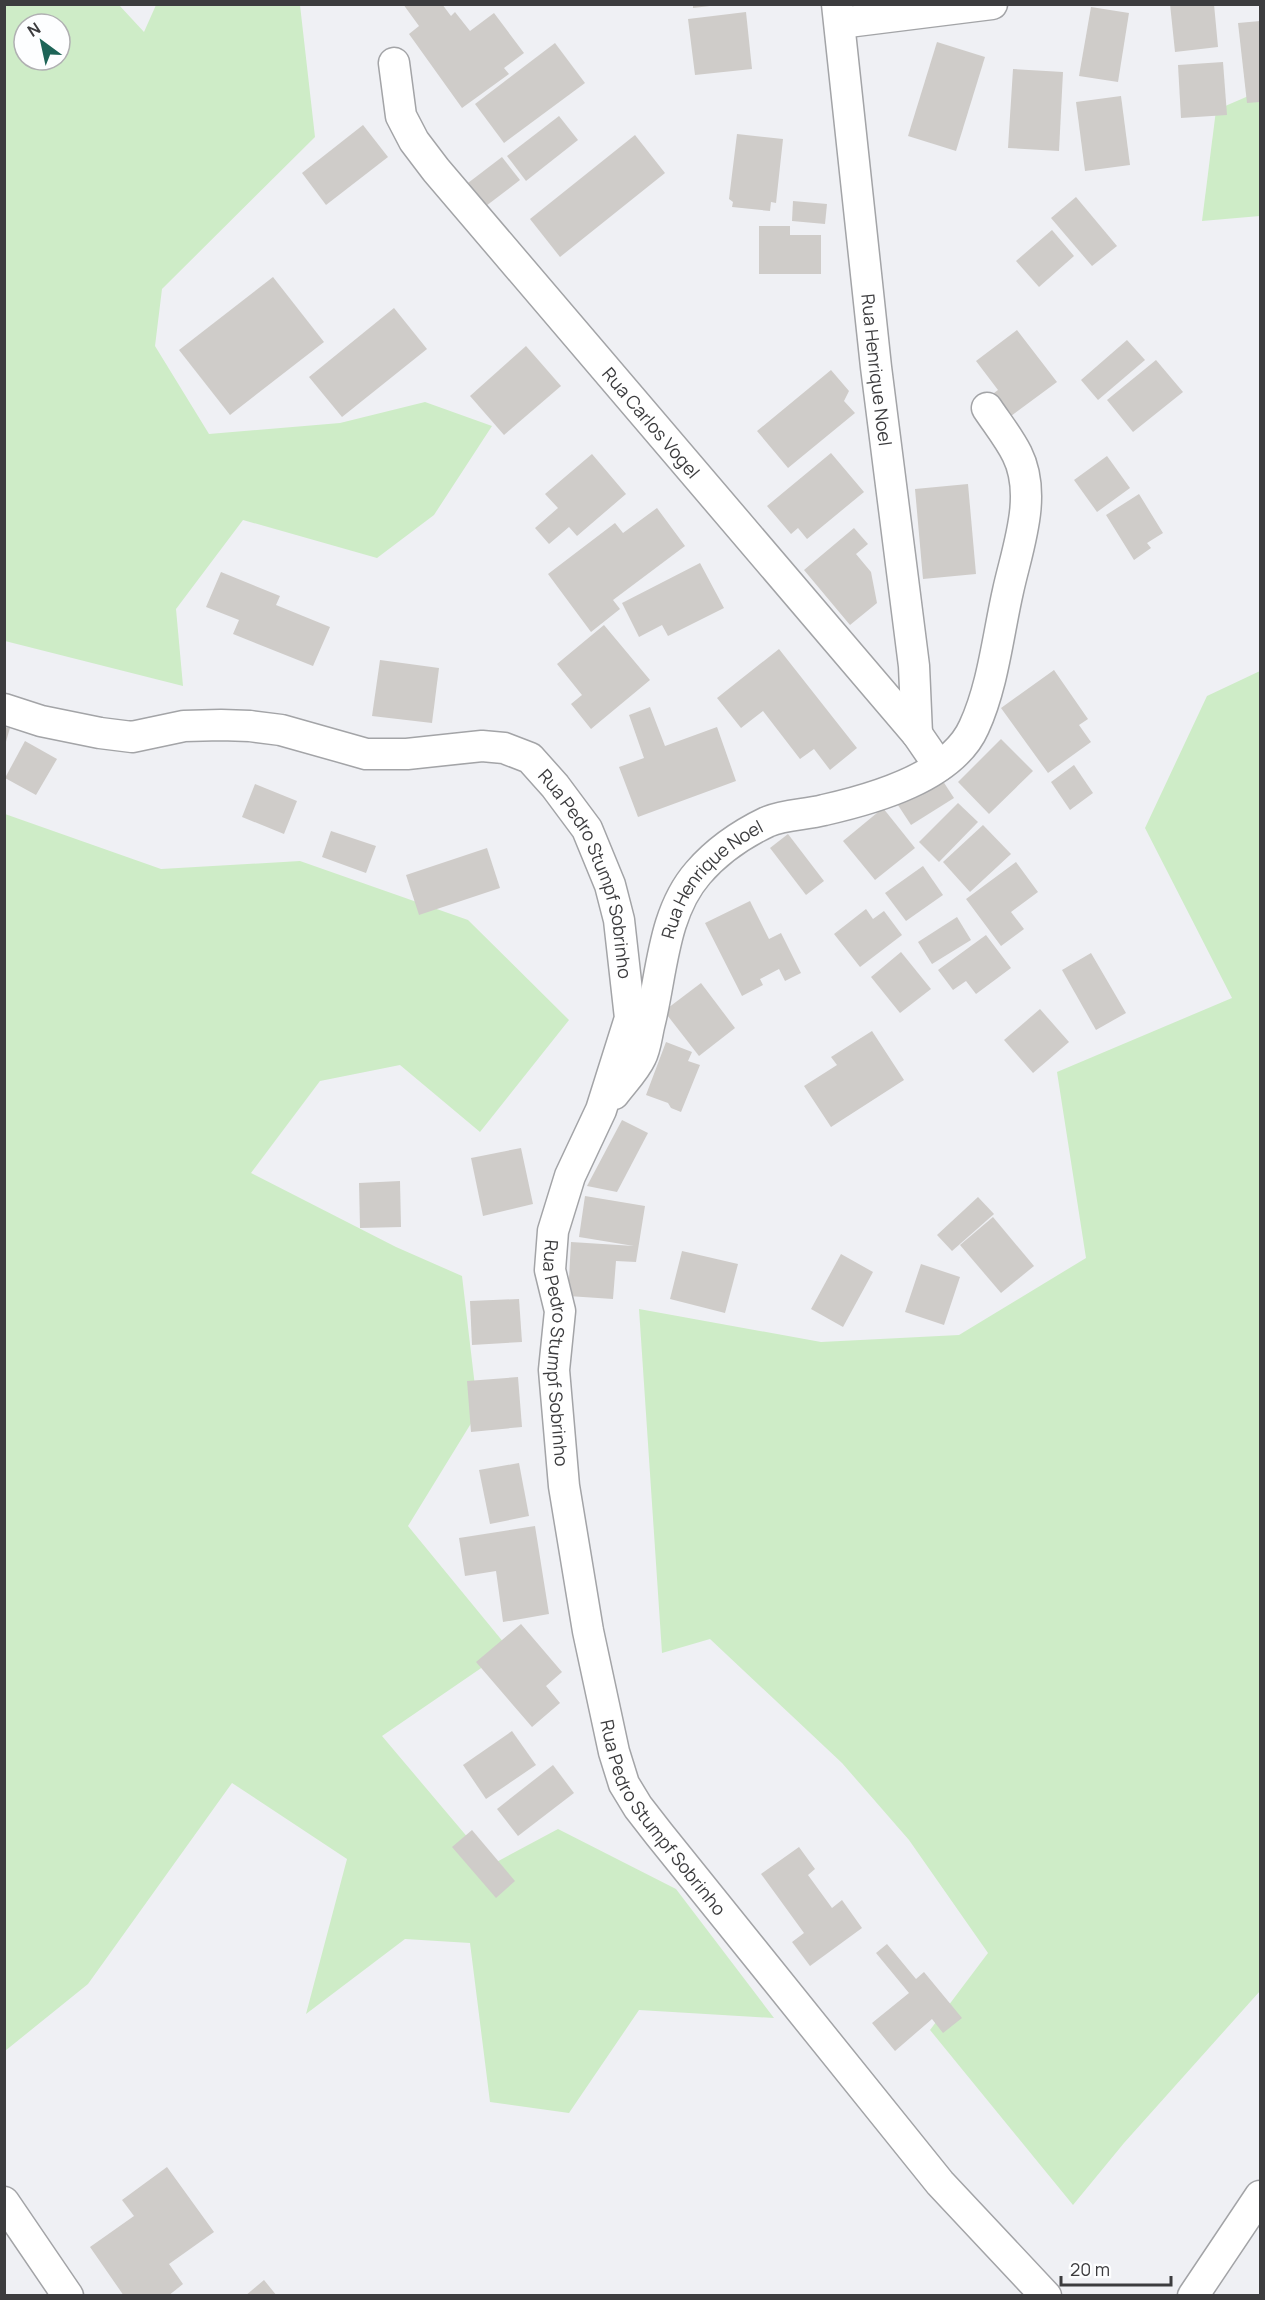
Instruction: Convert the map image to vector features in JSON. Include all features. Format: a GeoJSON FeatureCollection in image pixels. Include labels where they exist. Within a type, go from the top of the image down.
{"type":"FeatureCollection","features":[{"type":"Feature","properties":{"kind":"street"},"geometry":{"type":"LineString","coordinates":[[839,14],[992,4]]}},
{"type":"Feature","properties":{"kind":"street","name":"Rua Henrique Noel"},"geometry":{"type":"LineString","coordinates":[[839,14],[876,367],[914,666],[917,734]]}},
{"type":"Feature","properties":{"kind":"street","name":"Rua Carlos Vogel"},"geometry":{"type":"LineString","coordinates":[[394,63],[401,116],[414,141],[436,170],[917,734],[939,766]]}},
{"type":"Feature","properties":{"kind":"street","name":"Rua Henrique Noel"},"geometry":{"type":"LineString","coordinates":[[601,1110],[642,1057],[671,925],[688,886],[713,856],[767,822],[788,815],[823,811],[892,792],[939,766],[960,747],[974,729],[1001,630],[1024,520],[1026,499],[1023,471],[1017,454],[987,408]]}},
{"type":"Feature","properties":{"kind":"street","name":"Rua Pedro Stumpf Sobrinho"},"geometry":{"type":"LineString","coordinates":[[4,709],[60,725],[132,737],[184,726],[250,726],[281,730],[366,753],[407,754],[482,746],[504,748],[530,758],[555,786],[587,829],[610,885],[619,920],[630,1018],[601,1110],[570,1176],[553,1231],[550,1269],[560,1311],[554,1370],[564,1486],[588,1631],[614,1752],[624,1784],[659,1834],[940,2183],[1046,2295]]}},
{"type":"Feature","properties":{"kind":"street"},"geometry":{"type":"LineString","coordinates":[[1193,2295],[1260,2196]]}},
{"type":"Feature","properties":{"kind":"street"},"geometry":{"type":"LineString","coordinates":[[4,2202],[68,2295]]}},
{"type":"Feature","properties":{"kind":"green space"},"geometry":{"type":"Polygon","coordinates":[[[4,5],[119,5],[144,32],[156,5],[300,5],[315,137],[162,289],[155,346],[209,434],[340,423],[425,402],[492,426],[434,515],[377,558],[243,520],[176,609],[183,686],[5,641],[4,5]]]}},
{"type":"Feature","properties":{"kind":"green space"},"geometry":{"type":"Polygon","coordinates":[[[1260,91],[1260,216],[1202,221],[1216,110],[1260,91]]]}},
{"type":"Feature","properties":{"kind":"green space"},"geometry":{"type":"Polygon","coordinates":[[[1260,671],[1260,1991],[1124,2143],[1073,2205],[930,2030],[988,1953],[909,1840],[842,1763],[710,1639],[662,1653],[639,1309],[821,1342],[959,1335],[1086,1258],[1057,1072],[1232,998],[1145,828],[1207,696],[1260,671]]]}},
{"type":"Feature","properties":{"kind":"green space"},"geometry":{"type":"Polygon","coordinates":[[[5,814],[161,869],[300,861],[468,920],[569,1020],[480,1132],[400,1065],[320,1081],[251,1173],[396,1247],[462,1276],[478,1412],[408,1526],[509,1649],[382,1736],[491,1865],[558,1829],[676,1889],[774,2018],[639,2010],[569,2113],[490,2102],[470,1943],[405,1939],[306,2014],[347,1859],[232,1783],[88,1984],[5,2051],[5,814]]]}},
{"type":"Feature","properties":{"kind":"building"},"geometry":{"type":"Polygon","coordinates":[[[403,4],[442,4],[451,16],[455,12],[470,31],[494,13],[524,53],[504,68],[509,74],[462,108],[409,34],[419,26],[403,4]]]}},
{"type":"Feature","properties":{"kind":"building"},"geometry":{"type":"Polygon","coordinates":[[[693,4],[710,4],[710,6],[693,8],[693,4]]]}},
{"type":"Feature","properties":{"kind":"building"},"geometry":{"type":"Polygon","coordinates":[[[1170,4],[1214,4],[1218,47],[1175,52],[1170,4]]]}},
{"type":"Feature","properties":{"kind":"building"},"geometry":{"type":"Polygon","coordinates":[[[1091,7],[1129,13],[1118,82],[1079,76],[1091,7]]]}},
{"type":"Feature","properties":{"kind":"building"},"geometry":{"type":"Polygon","coordinates":[[[746,12],[752,69],[695,75],[688,19],[746,12]]]}},
{"type":"Feature","properties":{"kind":"building"},"geometry":{"type":"Polygon","coordinates":[[[1260,21],[1260,102],[1247,103],[1238,23],[1260,21]]]}},
{"type":"Feature","properties":{"kind":"building"},"geometry":{"type":"Polygon","coordinates":[[[937,42],[985,57],[956,151],[908,136],[937,42]]]}},
{"type":"Feature","properties":{"kind":"building"},"geometry":{"type":"Polygon","coordinates":[[[555,43],[585,83],[504,143],[475,104],[555,43]]]}},
{"type":"Feature","properties":{"kind":"building"},"geometry":{"type":"Polygon","coordinates":[[[1223,62],[1227,115],[1181,118],[1178,65],[1223,62]]]}},
{"type":"Feature","properties":{"kind":"building"},"geometry":{"type":"Polygon","coordinates":[[[1013,69],[1063,72],[1059,151],[1008,148],[1013,69]]]}},
{"type":"Feature","properties":{"kind":"building"},"geometry":{"type":"Polygon","coordinates":[[[1121,96],[1130,165],[1085,171],[1076,102],[1121,96]]]}},
{"type":"Feature","properties":{"kind":"building"},"geometry":{"type":"Polygon","coordinates":[[[559,116],[578,140],[526,181],[507,156],[559,116]]]}},
{"type":"Feature","properties":{"kind":"building"},"geometry":{"type":"Polygon","coordinates":[[[363,125],[388,157],[326,205],[302,173],[363,125]]]}},
{"type":"Feature","properties":{"kind":"building"},"geometry":{"type":"Polygon","coordinates":[[[737,134],[783,139],[776,203],[771,202],[770,211],[732,207],[733,202],[729,199],[737,134]]]}},
{"type":"Feature","properties":{"kind":"building"},"geometry":{"type":"Polygon","coordinates":[[[635,135],[665,173],[560,257],[530,219],[635,135]]]}},
{"type":"Feature","properties":{"kind":"building"},"geometry":{"type":"Polygon","coordinates":[[[502,157],[520,180],[482,209],[464,186],[502,157]]]}},
{"type":"Feature","properties":{"kind":"building"},"geometry":{"type":"Polygon","coordinates":[[[1076,197],[1117,246],[1092,266],[1051,218],[1076,197]]]}},
{"type":"Feature","properties":{"kind":"building"},"geometry":{"type":"Polygon","coordinates":[[[793,201],[827,204],[825,224],[792,221],[793,201]]]}},
{"type":"Feature","properties":{"kind":"building"},"geometry":{"type":"Polygon","coordinates":[[[759,226],[790,226],[790,235],[821,235],[821,274],[759,274],[759,226]]]}},
{"type":"Feature","properties":{"kind":"building"},"geometry":{"type":"Polygon","coordinates":[[[1052,230],[1074,256],[1039,287],[1016,261],[1052,230]]]}},
{"type":"Feature","properties":{"kind":"building"},"geometry":{"type":"Polygon","coordinates":[[[273,277],[324,342],[230,415],[179,350],[273,277]]]}},
{"type":"Feature","properties":{"kind":"building"},"geometry":{"type":"Polygon","coordinates":[[[394,308],[427,349],[342,417],[309,377],[394,308]]]}},
{"type":"Feature","properties":{"kind":"building"},"geometry":{"type":"Polygon","coordinates":[[[1017,330],[1057,382],[1007,419],[990,396],[998,390],[976,361],[1017,330]]]}},
{"type":"Feature","properties":{"kind":"building"},"geometry":{"type":"Polygon","coordinates":[[[1127,340],[1145,360],[1098,400],[1081,380],[1127,340]]]}},
{"type":"Feature","properties":{"kind":"building"},"geometry":{"type":"Polygon","coordinates":[[[526,346],[561,386],[504,435],[470,396],[526,346]]]}},
{"type":"Feature","properties":{"kind":"building"},"geometry":{"type":"Polygon","coordinates":[[[1156,360],[1183,392],[1133,432],[1107,400],[1156,360]]]}},
{"type":"Feature","properties":{"kind":"building"},"geometry":{"type":"Polygon","coordinates":[[[831,370],[849,391],[844,401],[855,413],[788,468],[757,431],[831,370]]]}},
{"type":"Feature","properties":{"kind":"building"},"geometry":{"type":"Polygon","coordinates":[[[831,453],[864,492],[807,539],[798,528],[791,534],[767,506],[831,453]]]}},
{"type":"Feature","properties":{"kind":"building"},"geometry":{"type":"Polygon","coordinates":[[[592,454],[626,494],[577,536],[569,527],[549,544],[535,528],[558,508],[545,494],[592,454]]]}},
{"type":"Feature","properties":{"kind":"building"},"geometry":{"type":"Polygon","coordinates":[[[1107,456],[1130,488],[1097,512],[1074,480],[1107,456]]]}},
{"type":"Feature","properties":{"kind":"building"},"geometry":{"type":"Polygon","coordinates":[[[968,484],[976,574],[923,579],[915,489],[968,484]]]}},
{"type":"Feature","properties":{"kind":"building"},"geometry":{"type":"Polygon","coordinates":[[[1139,494],[1163,533],[1147,543],[1151,548],[1134,560],[1106,515],[1139,494]]]}},
{"type":"Feature","properties":{"kind":"building"},"geometry":{"type":"Polygon","coordinates":[[[657,508],[685,546],[613,600],[620,609],[591,632],[548,574],[615,523],[623,533],[657,508]]]}},
{"type":"Feature","properties":{"kind":"building"},"geometry":{"type":"Polygon","coordinates":[[[854,528],[868,544],[856,554],[871,572],[877,603],[850,625],[804,570],[854,528]]]}},
{"type":"Feature","properties":{"kind":"building"},"geometry":{"type":"Polygon","coordinates":[[[700,563],[724,608],[668,636],[662,625],[639,637],[622,603],[700,563]]]}},
{"type":"Feature","properties":{"kind":"building"},"geometry":{"type":"Polygon","coordinates":[[[221,572],[280,596],[276,605],[330,627],[313,666],[233,634],[239,620],[206,607],[221,572]]]}},
{"type":"Feature","properties":{"kind":"building"},"geometry":{"type":"Polygon","coordinates":[[[604,625],[650,680],[591,729],[571,704],[582,695],[557,664],[604,625]]]}},
{"type":"Feature","properties":{"kind":"building"},"geometry":{"type":"Polygon","coordinates":[[[779,649],[857,748],[830,770],[814,749],[800,759],[763,711],[741,728],[717,698],[779,649]]]}},
{"type":"Feature","properties":{"kind":"building"},"geometry":{"type":"Polygon","coordinates":[[[380,660],[439,668],[432,723],[372,716],[380,660]]]}},
{"type":"Feature","properties":{"kind":"building"},"geometry":{"type":"Polygon","coordinates":[[[1054,670],[1088,719],[1079,725],[1091,742],[1048,773],[1001,708],[1054,670]]]}},
{"type":"Feature","properties":{"kind":"building"},"geometry":{"type":"Polygon","coordinates":[[[650,707],[665,746],[717,727],[736,781],[638,817],[619,767],[644,758],[629,715],[650,707]]]}},
{"type":"Feature","properties":{"kind":"building"},"geometry":{"type":"Polygon","coordinates":[[[4,727],[10,728],[5,745],[4,745],[4,727]]]}},
{"type":"Feature","properties":{"kind":"building"},"geometry":{"type":"Polygon","coordinates":[[[1001,739],[1033,771],[989,814],[958,782],[1001,739]]]}},
{"type":"Feature","properties":{"kind":"building"},"geometry":{"type":"Polygon","coordinates":[[[25,741],[57,759],[36,795],[5,778],[25,741]]]}},
{"type":"Feature","properties":{"kind":"building"},"geometry":{"type":"Polygon","coordinates":[[[1074,765],[1093,793],[1070,810],[1051,782],[1074,765]]]}},
{"type":"Feature","properties":{"kind":"building"},"geometry":{"type":"Polygon","coordinates":[[[937,772],[954,798],[911,825],[894,799],[937,772]]]}},
{"type":"Feature","properties":{"kind":"building"},"geometry":{"type":"Polygon","coordinates":[[[255,784],[297,801],[284,834],[242,817],[255,784]]]}},
{"type":"Feature","properties":{"kind":"building"},"geometry":{"type":"Polygon","coordinates":[[[958,803],[978,822],[939,862],[919,842],[958,803]]]}},
{"type":"Feature","properties":{"kind":"building"},"geometry":{"type":"Polygon","coordinates":[[[883,808],[915,848],[875,880],[843,841],[883,808]]]}},
{"type":"Feature","properties":{"kind":"building"},"geometry":{"type":"Polygon","coordinates":[[[983,825],[1011,854],[970,892],[943,862],[983,825]]]}},
{"type":"Feature","properties":{"kind":"building"},"geometry":{"type":"Polygon","coordinates":[[[331,831],[376,846],[366,873],[322,857],[331,831]]]}},
{"type":"Feature","properties":{"kind":"building"},"geometry":{"type":"Polygon","coordinates":[[[788,834],[824,881],[806,895],[770,848],[788,834]]]}},
{"type":"Feature","properties":{"kind":"building"},"geometry":{"type":"Polygon","coordinates":[[[487,848],[500,888],[419,915],[406,875],[487,848]]]}},
{"type":"Feature","properties":{"kind":"building"},"geometry":{"type":"Polygon","coordinates":[[[1016,862],[1038,892],[1011,912],[1024,929],[1001,946],[966,899],[1016,862]]]}},
{"type":"Feature","properties":{"kind":"building"},"geometry":{"type":"Polygon","coordinates":[[[923,866],[943,895],[906,921],[885,893],[923,866]]]}},
{"type":"Feature","properties":{"kind":"building"},"geometry":{"type":"Polygon","coordinates":[[[750,901],[769,939],[781,933],[801,973],[785,981],[779,969],[760,979],[763,985],[742,996],[705,923],[750,901]]]}},
{"type":"Feature","properties":{"kind":"building"},"geometry":{"type":"Polygon","coordinates":[[[866,909],[873,919],[884,911],[902,935],[860,967],[834,934],[866,909]]]}},
{"type":"Feature","properties":{"kind":"building"},"geometry":{"type":"Polygon","coordinates":[[[957,917],[971,940],[932,964],[918,942],[957,917]]]}},
{"type":"Feature","properties":{"kind":"building"},"geometry":{"type":"Polygon","coordinates":[[[986,935],[1011,968],[976,994],[966,981],[953,990],[938,970],[986,935]]]}},
{"type":"Feature","properties":{"kind":"building"},"geometry":{"type":"Polygon","coordinates":[[[901,952],[931,989],[900,1013],[871,977],[901,952]]]}},
{"type":"Feature","properties":{"kind":"building"},"geometry":{"type":"Polygon","coordinates":[[[1091,953],[1126,1013],[1096,1030],[1062,970],[1091,953]]]}},
{"type":"Feature","properties":{"kind":"building"},"geometry":{"type":"Polygon","coordinates":[[[701,983],[735,1028],[699,1056],[664,1011],[701,983]]]}},
{"type":"Feature","properties":{"kind":"building"},"geometry":{"type":"Polygon","coordinates":[[[1040,1009],[1069,1042],[1033,1073],[1004,1040],[1040,1009]]]}},
{"type":"Feature","properties":{"kind":"building"},"geometry":{"type":"Polygon","coordinates":[[[872,1031],[904,1080],[831,1127],[804,1086],[837,1065],[831,1057],[872,1031]]]}},
{"type":"Feature","properties":{"kind":"building"},"geometry":{"type":"Polygon","coordinates":[[[666,1042],[692,1052],[688,1061],[700,1065],[681,1112],[671,1108],[668,1103],[646,1095],[666,1042]]]}},
{"type":"Feature","properties":{"kind":"building"},"geometry":{"type":"Polygon","coordinates":[[[622,1120],[648,1133],[617,1192],[587,1186],[622,1120]]]}},
{"type":"Feature","properties":{"kind":"building"},"geometry":{"type":"Polygon","coordinates":[[[521,1148],[533,1204],[483,1216],[471,1158],[521,1148]]]}},
{"type":"Feature","properties":{"kind":"building"},"geometry":{"type":"Polygon","coordinates":[[[400,1181],[401,1227],[360,1228],[359,1183],[400,1181]]]}},
{"type":"Feature","properties":{"kind":"building"},"geometry":{"type":"Polygon","coordinates":[[[585,1196],[645,1206],[636,1262],[616,1261],[613,1299],[568,1296],[571,1242],[634,1246],[579,1237],[585,1196]]]}},
{"type":"Feature","properties":{"kind":"building"},"geometry":{"type":"Polygon","coordinates":[[[978,1197],[994,1214],[952,1251],[937,1235],[978,1197]]]}},
{"type":"Feature","properties":{"kind":"building"},"geometry":{"type":"Polygon","coordinates":[[[993,1217],[1034,1266],[1001,1293],[960,1245],[993,1217]]]}},
{"type":"Feature","properties":{"kind":"building"},"geometry":{"type":"Polygon","coordinates":[[[682,1251],[738,1264],[725,1313],[670,1299],[682,1251]]]}},
{"type":"Feature","properties":{"kind":"building"},"geometry":{"type":"Polygon","coordinates":[[[841,1254],[873,1272],[843,1327],[811,1309],[841,1254]]]}},
{"type":"Feature","properties":{"kind":"building"},"geometry":{"type":"Polygon","coordinates":[[[921,1264],[960,1277],[944,1325],[905,1312],[921,1264]]]}},
{"type":"Feature","properties":{"kind":"building"},"geometry":{"type":"Polygon","coordinates":[[[519,1299],[522,1342],[472,1345],[470,1301],[519,1299]]]}},
{"type":"Feature","properties":{"kind":"building"},"geometry":{"type":"Polygon","coordinates":[[[518,1377],[522,1427],[471,1432],[467,1381],[518,1377]]]}},
{"type":"Feature","properties":{"kind":"building"},"geometry":{"type":"Polygon","coordinates":[[[519,1463],[529,1516],[490,1524],[479,1470],[519,1463]]]}},
{"type":"Feature","properties":{"kind":"building"},"geometry":{"type":"Polygon","coordinates":[[[535,1526],[549,1614],[503,1622],[496,1571],[465,1576],[459,1538],[535,1526]]]}},
{"type":"Feature","properties":{"kind":"building"},"geometry":{"type":"Polygon","coordinates":[[[521,1624],[562,1672],[546,1686],[560,1703],[532,1727],[476,1662],[521,1624]]]}},
{"type":"Feature","properties":{"kind":"building"},"geometry":{"type":"Polygon","coordinates":[[[512,1731],[536,1765],[486,1799],[463,1765],[512,1731]]]}},
{"type":"Feature","properties":{"kind":"building"},"geometry":{"type":"Polygon","coordinates":[[[553,1765],[574,1793],[518,1836],[497,1809],[553,1765]]]}},
{"type":"Feature","properties":{"kind":"building"},"geometry":{"type":"Polygon","coordinates":[[[472,1830],[515,1881],[496,1898],[452,1847],[472,1830]]]}},
{"type":"Feature","properties":{"kind":"building"},"geometry":{"type":"Polygon","coordinates":[[[799,1847],[815,1869],[808,1875],[832,1908],[842,1900],[862,1928],[810,1966],[792,1942],[804,1933],[761,1874],[799,1847]]]}},
{"type":"Feature","properties":{"kind":"building"},"geometry":{"type":"Polygon","coordinates":[[[887,1944],[916,1979],[924,1972],[962,2018],[943,2033],[932,2019],[895,2051],[872,2023],[909,1993],[876,1953],[887,1944]]]}},
{"type":"Feature","properties":{"kind":"building"},"geometry":{"type":"Polygon","coordinates":[[[167,2167],[214,2232],[169,2264],[183,2284],[168,2296],[124,2296],[90,2247],[134,2216],[122,2200],[167,2167]]]}},
{"type":"Feature","properties":{"kind":"building"},"geometry":{"type":"Polygon","coordinates":[[[264,2280],[277,2296],[245,2296],[264,2280]]]}}]}
